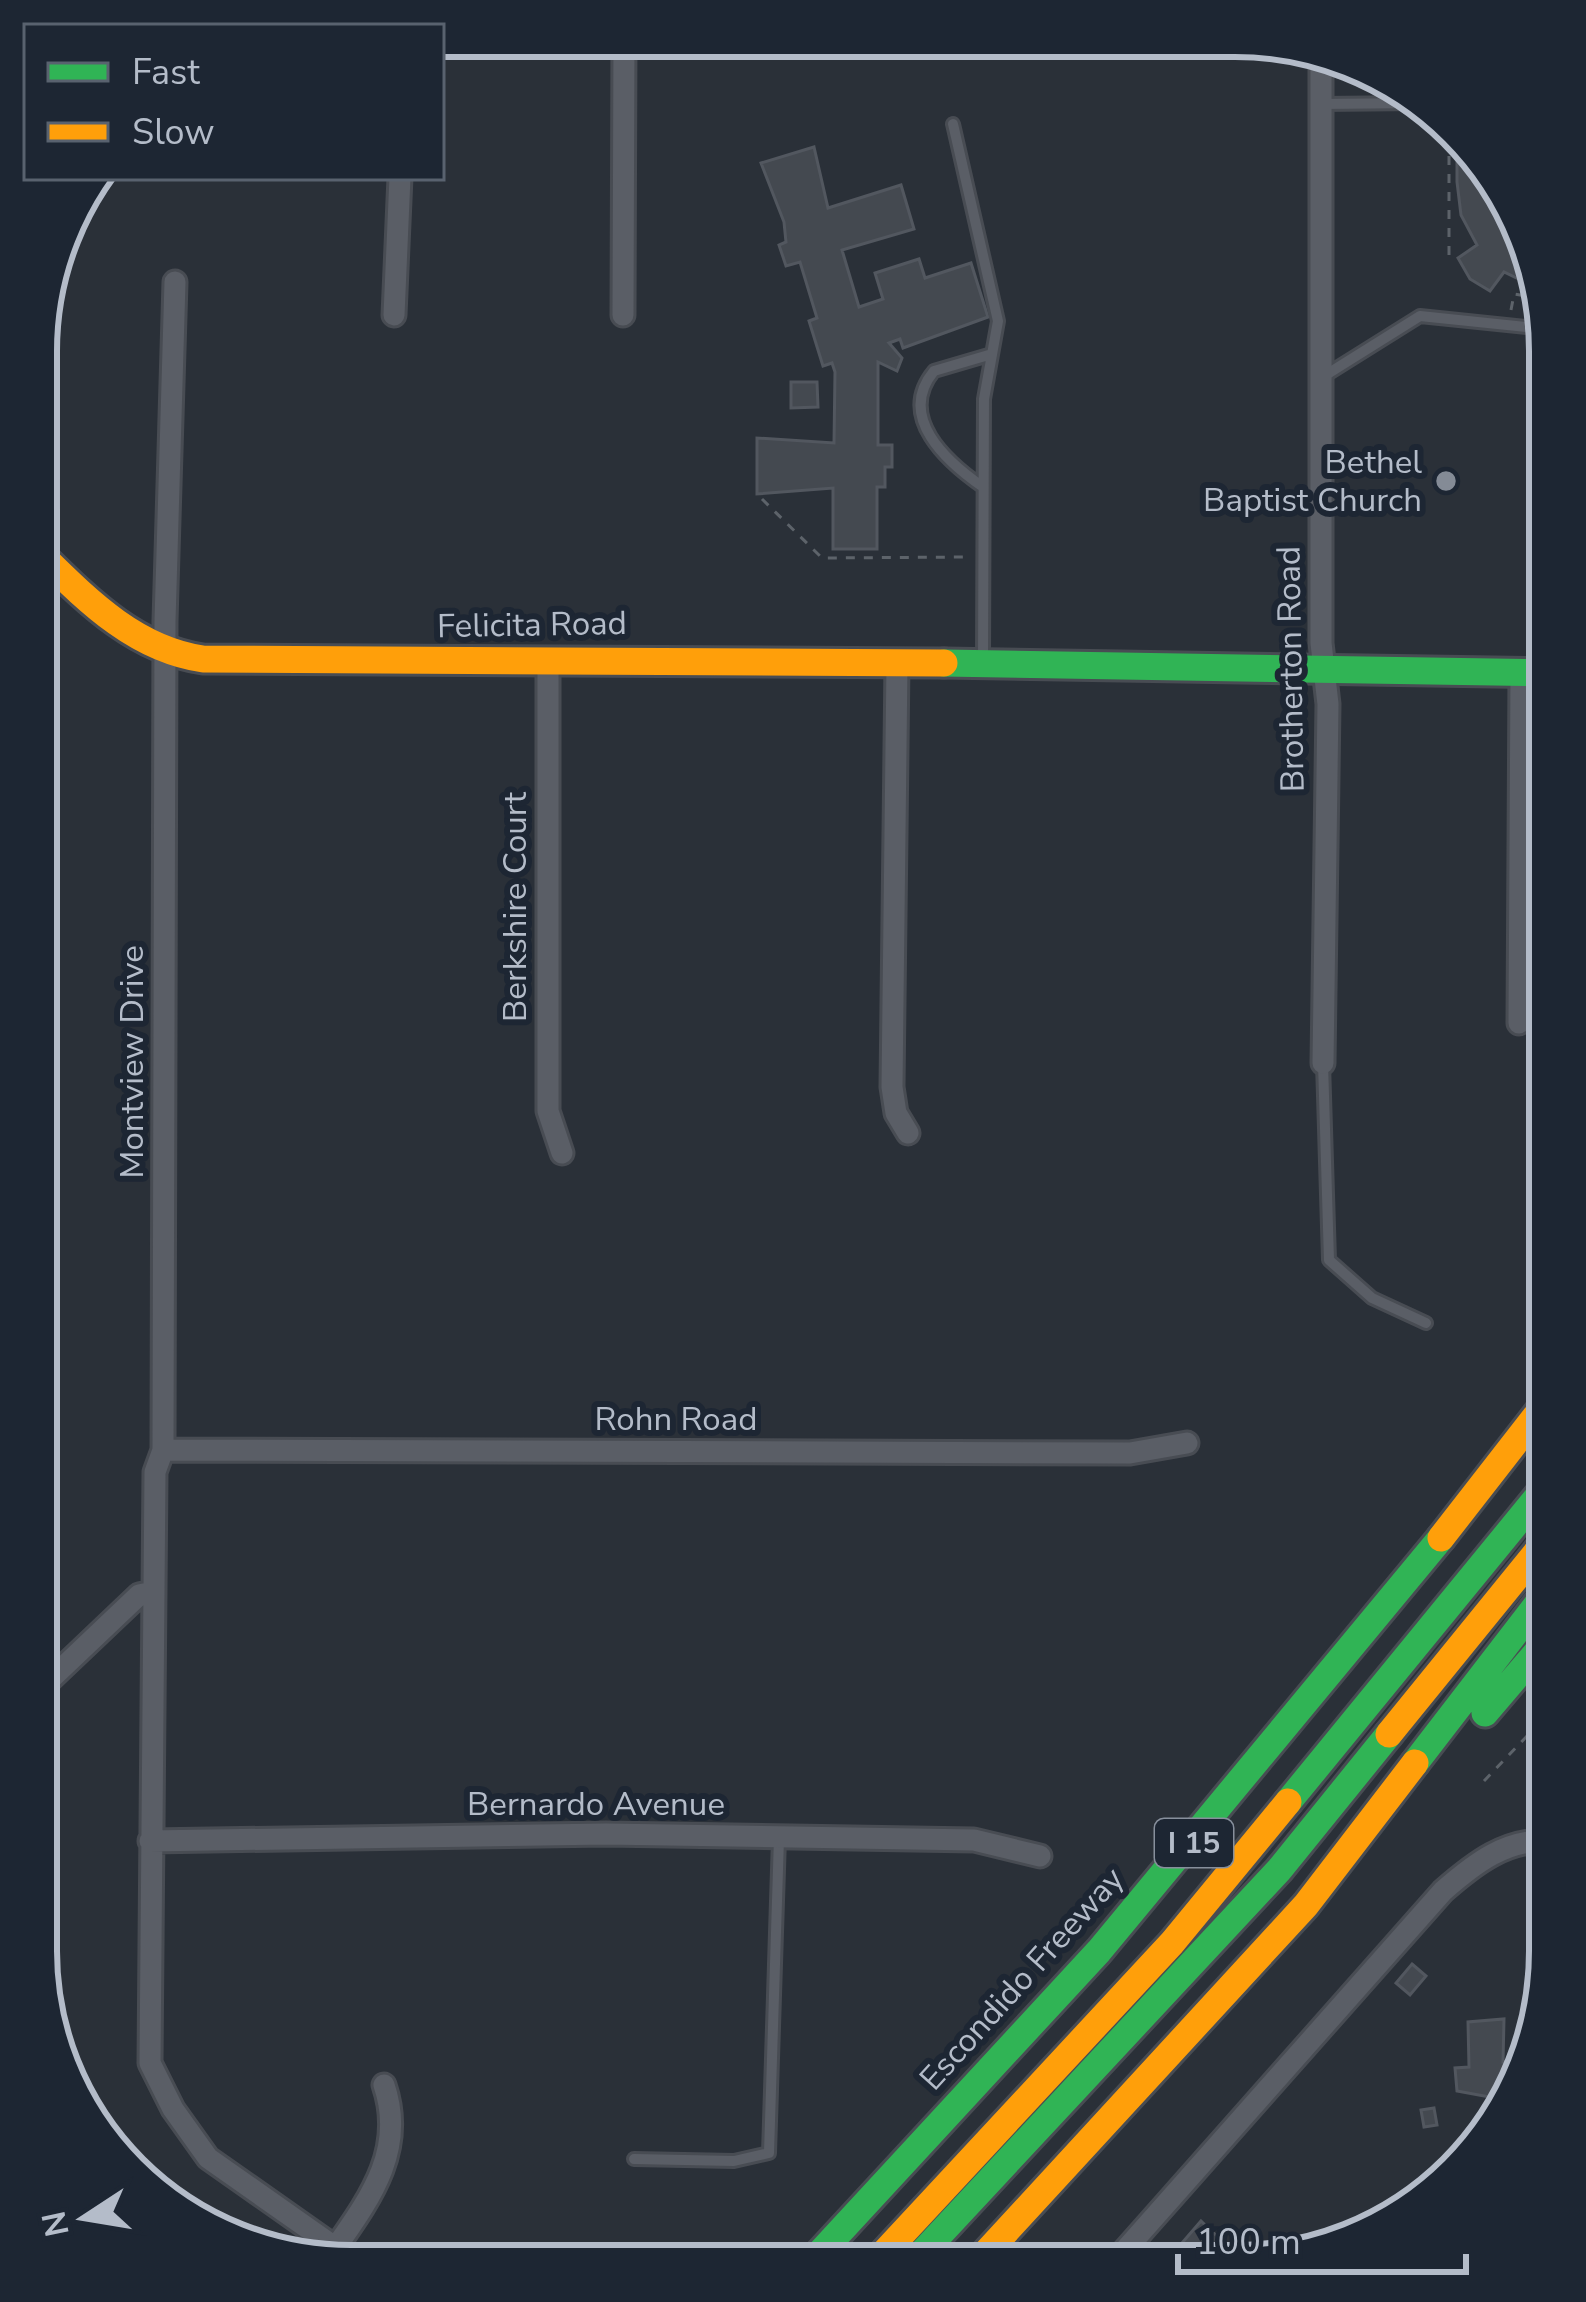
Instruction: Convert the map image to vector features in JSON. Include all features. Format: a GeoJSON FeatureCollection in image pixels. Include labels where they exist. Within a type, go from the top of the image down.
{"type":"FeatureCollection","features":[{"type":"Feature","properties":{"kind":"main road"},"geometry":{"type":"LineString","coordinates":[[57,570],[99,611],[169,654]]}},
{"type":"Feature","properties":{"kind":"main road","name":"Felicita Road"},"geometry":{"type":"LineString","coordinates":[[169,654],[365,664],[548,659],[1529,673]]}},
{"type":"Feature","properties":{"kind":"main road","name":"Escondido Freeway"},"geometry":{"type":"LineString","coordinates":[[827,2245],[1193,1844],[1371,1634],[1528,1427]]}},
{"type":"Feature","properties":{"kind":"main road"},"geometry":{"type":"LineString","coordinates":[[892,2245],[1172,1942],[1528,1509]]}},
{"type":"Feature","properties":{"kind":"main road"},"geometry":{"type":"LineString","coordinates":[[930,2245],[1279,1870],[1528,1564]]}},
{"type":"Feature","properties":{"kind":"main road"},"geometry":{"type":"LineString","coordinates":[[1306,1905],[1528,1617]]}},
{"type":"Feature","properties":{"kind":"main road"},"geometry":{"type":"LineString","coordinates":[[993,2245],[1306,1905],[1400,1813],[1528,1663]]}},
{"type":"Feature","properties":{"kind":"street"},"geometry":{"type":"LineString","coordinates":[[623,315],[624,57]]}},
{"type":"Feature","properties":{"kind":"street","name":"Brotherton Road"},"geometry":{"type":"LineString","coordinates":[[1321,70],[1323,1064]]}},
{"type":"Feature","properties":{"kind":"street"},"geometry":{"type":"LineString","coordinates":[[394,315],[400,180]]}},
{"type":"Feature","properties":{"kind":"street","name":"Montview Drive"},"geometry":{"type":"LineString","coordinates":[[175,282],[163,1450],[155,1472],[150,2063],[173,2109],[208,2158],[313,2242]]}},
{"type":"Feature","properties":{"kind":"street","name":"Berkshire Court"},"geometry":{"type":"LineString","coordinates":[[548,659],[548,1111],[562,1153]]}},
{"type":"Feature","properties":{"kind":"street"},"geometry":{"type":"LineString","coordinates":[[897,663],[892,1087],[896,1113],[908,1133]]}},
{"type":"Feature","properties":{"kind":"street"},"geometry":{"type":"LineString","coordinates":[[1519,1022],[1529,823]]}},
{"type":"Feature","properties":{"kind":"street","name":"Rohn Road"},"geometry":{"type":"LineString","coordinates":[[163,1450],[1130,1453],[1187,1443]]}},
{"type":"Feature","properties":{"kind":"street"},"geometry":{"type":"LineString","coordinates":[[57,1673],[139,1595],[153,1592]]}},
{"type":"Feature","properties":{"kind":"street","name":"Bernardo Avenue"},"geometry":{"type":"LineString","coordinates":[[150,1841],[606,1834],[974,1840],[1040,1856]]}},
{"type":"Feature","properties":{"kind":"street"},"geometry":{"type":"LineString","coordinates":[[1130,2245],[1443,1891],[1475,1862],[1528,1840]]}},
{"type":"Feature","properties":{"kind":"street"},"geometry":{"type":"LineString","coordinates":[[338,2244],[389,2159],[394,2134],[384,2085]]}},
{"type":"Feature","properties":{"kind":"lane"},"geometry":{"type":"LineString","coordinates":[[1321,104],[1393,103]]}},
{"type":"Feature","properties":{"kind":"lane"},"geometry":{"type":"LineString","coordinates":[[953,124],[998,321],[984,399],[983,664]]}},
{"type":"Feature","properties":{"kind":"lane"},"geometry":{"type":"LineString","coordinates":[[1321,379],[1420,316],[1527,327]]}},
{"type":"Feature","properties":{"kind":"lane"},"geometry":{"type":"LineString","coordinates":[[983,487],[945,460],[928,436],[922,389],[934,371],[992,354]]}},
{"type":"Feature","properties":{"kind":"lane"},"geometry":{"type":"LineString","coordinates":[[1323,1064],[1329,1260],[1372,1298],[1426,1323]]}},
{"type":"Feature","properties":{"kind":"lane"},"geometry":{"type":"LineString","coordinates":[[634,2159],[734,2161],[769,2153],[778,1991],[779,1838]]}},
{"type":"Feature","properties":{"kind":"path"},"geometry":{"type":"LineString","coordinates":[[1449,150],[1449,255]]}},
{"type":"Feature","properties":{"kind":"path"},"geometry":{"type":"LineString","coordinates":[[1496,310],[1511,312],[1514,294],[1523,296]]}},
{"type":"Feature","properties":{"kind":"path"},"geometry":{"type":"LineString","coordinates":[[762,499],[822,558],[983,557]]}},
{"type":"Feature","properties":{"kind":"path"},"geometry":{"type":"LineString","coordinates":[[1484,1781],[1528,1736]]}},
{"type":"Feature","properties":{"kind":"building"},"geometry":{"type":"Polygon","coordinates":[[[814,147],[828,208],[901,185],[914,229],[842,250],[859,307],[883,299],[875,273],[919,259],[925,278],[971,263],[988,317],[903,348],[900,339],[889,343],[902,358],[897,371],[878,362],[878,445],[892,445],[892,467],[885,467],[885,487],[877,487],[877,549],[833,549],[833,488],[757,494],[757,438],[834,443],[835,372],[832,363],[823,366],[809,321],[817,318],[800,262],[786,266],[779,245],[786,242],[784,222],[761,163],[814,147]]]}},
{"type":"Feature","properties":{"kind":"building"},"geometry":{"type":"Polygon","coordinates":[[[1457,158],[1499,221],[1519,279],[1504,272],[1490,291],[1470,279],[1458,258],[1477,245],[1461,215],[1457,158]]]}},
{"type":"Feature","properties":{"kind":"building"},"geometry":{"type":"Polygon","coordinates":[[[791,382],[817,382],[818,407],[791,408],[791,382]]]}},
{"type":"Feature","properties":{"kind":"building"},"geometry":{"type":"Polygon","coordinates":[[[1412,1964],[1426,1976],[1410,1995],[1396,1983],[1412,1964]]]}},
{"type":"Feature","properties":{"kind":"building"},"geometry":{"type":"Polygon","coordinates":[[[1504,2019],[1507,2062],[1489,2097],[1457,2091],[1455,2068],[1469,2067],[1468,2022],[1504,2019]]]}},
{"type":"Feature","properties":{"kind":"building"},"geometry":{"type":"Polygon","coordinates":[[[1434,2108],[1437,2125],[1424,2127],[1421,2110],[1434,2108]]]}},
{"type":"Feature","properties":{"kind":"building"},"geometry":{"type":"Polygon","coordinates":[[[1201,2221],[1226,2245],[1180,2245],[1201,2221]]]}},
{"type":"Feature","properties":{"kind":"traffic: fast"},"geometry":{"type":"LineString","coordinates":[[944,663],[1529,673]]}},
{"type":"Feature","properties":{"kind":"traffic: fast"},"geometry":{"type":"LineString","coordinates":[[1288,1802],[1528,1508]]}},
{"type":"Feature","properties":{"kind":"traffic: fast"},"geometry":{"type":"LineString","coordinates":[[827,2245],[1099,1951],[1441,1538]]}},
{"type":"Feature","properties":{"kind":"traffic: fast"},"geometry":{"type":"LineString","coordinates":[[1415,1763],[1528,1616]]}},
{"type":"Feature","properties":{"kind":"traffic: fast"},"geometry":{"type":"LineString","coordinates":[[1485,1713],[1528,1662]]}},
{"type":"Feature","properties":{"kind":"traffic: fast"},"geometry":{"type":"LineString","coordinates":[[930,2245],[1279,1870],[1389,1734]]}},
{"type":"Feature","properties":{"kind":"traffic: slow"},"geometry":{"type":"LineString","coordinates":[[57,570],[133,633],[203,659],[944,663]]}},
{"type":"Feature","properties":{"kind":"traffic: slow"},"geometry":{"type":"LineString","coordinates":[[1441,1538],[1528,1426]]}},
{"type":"Feature","properties":{"kind":"traffic: slow"},"geometry":{"type":"LineString","coordinates":[[1389,1734],[1528,1563]]}},
{"type":"Feature","properties":{"kind":"traffic: slow"},"geometry":{"type":"LineString","coordinates":[[993,2245],[1306,1905],[1415,1763]]}},
{"type":"Feature","properties":{"kind":"traffic: slow"},"geometry":{"type":"LineString","coordinates":[[892,2245],[1172,1943],[1288,1802]]}},
{"type":"Feature","properties":{"kind":"place","name":"Bethel Baptist Church"},"geometry":{"type":"Point","coordinates":[1446,481]}}]}
